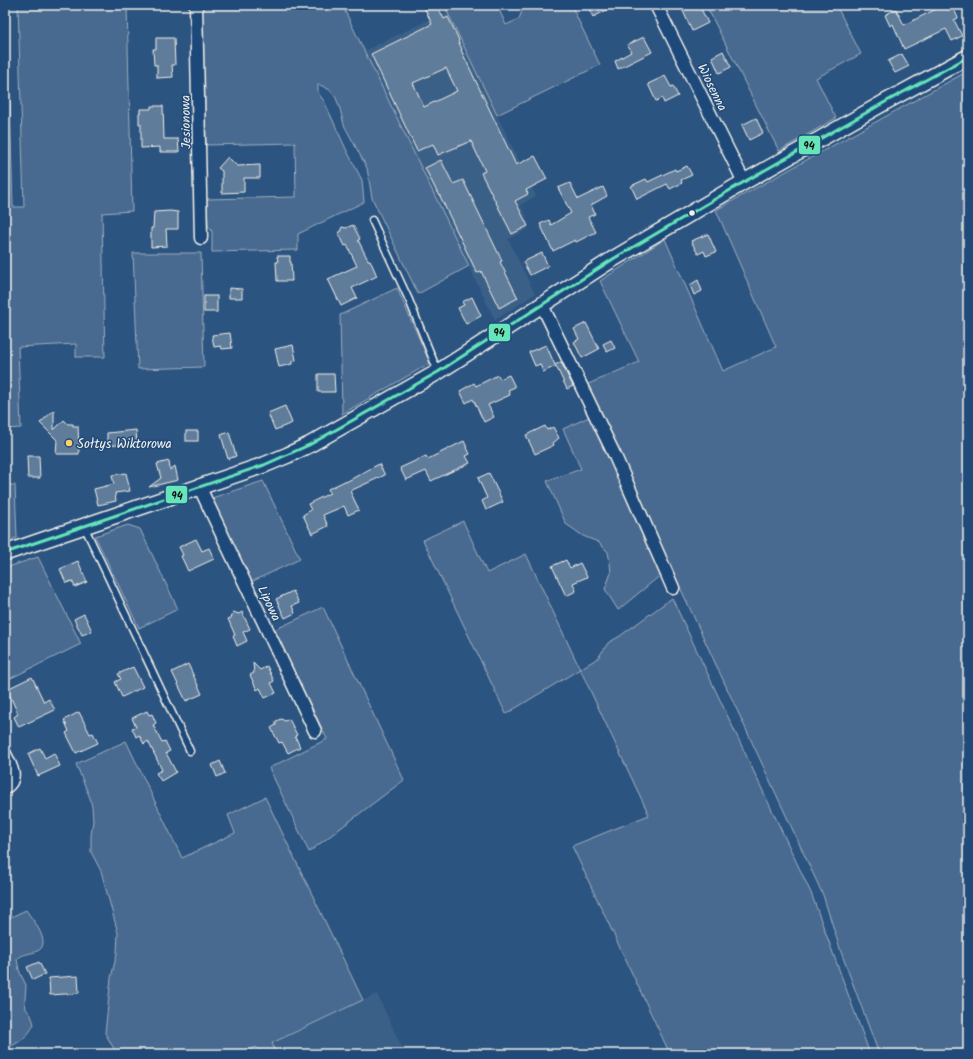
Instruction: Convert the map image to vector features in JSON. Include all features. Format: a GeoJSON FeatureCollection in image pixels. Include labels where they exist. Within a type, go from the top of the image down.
{"type":"FeatureCollection","features":[{"type":"Feature","properties":{"kind":"street","name":"Jesionowa"},"geometry":{"type":"LineString","coordinates":[[196,5],[201,238]]}},
{"type":"Feature","properties":{"kind":"street","name":"Wiosenna"},"geometry":{"type":"LineString","coordinates":[[656,5],[744,182]]}},
{"type":"Feature","properties":{"kind":"street"},"geometry":{"type":"LineString","coordinates":[[5,552],[200,488],[264,465],[309,445],[438,372],[613,258],[887,101],[968,57]]}},
{"type":"Feature","properties":{"kind":"street"},"geometry":{"type":"LineString","coordinates":[[542,305],[615,456],[673,588]]}},
{"type":"Feature","properties":{"kind":"street","name":"Lipowa"},"geometry":{"type":"LineString","coordinates":[[200,488],[315,731]]}},
{"type":"Feature","properties":{"kind":"street"},"geometry":{"type":"LineString","coordinates":[[5,754],[14,774],[10,785],[5,788]]}},
{"type":"Feature","properties":{"kind":"lane"},"geometry":{"type":"LineString","coordinates":[[372,220],[409,300],[438,372]]}},
{"type":"Feature","properties":{"kind":"lane"},"geometry":{"type":"LineString","coordinates":[[84,526],[190,751]]}},
{"type":"Feature","properties":{"kind":"shaded area"},"geometry":{"type":"Polygon","coordinates":[[[18,5],[127,5],[132,211],[102,213],[105,357],[76,357],[76,344],[18,347],[21,428],[5,429],[5,58],[6,67],[9,66],[13,207],[24,207],[18,5]]]}},
{"type":"Feature","properties":{"kind":"shaded area"},"geometry":{"type":"Polygon","coordinates":[[[202,5],[342,5],[469,266],[418,294],[372,198],[367,168],[344,125],[336,98],[330,90],[318,84],[318,93],[324,101],[362,180],[364,202],[298,234],[298,250],[212,252],[212,231],[208,226],[207,199],[296,197],[295,143],[206,145],[202,5]]]}},
{"type":"Feature","properties":{"kind":"shaded area"},"geometry":{"type":"Polygon","coordinates":[[[444,5],[497,5],[506,25],[519,19],[523,8],[529,5],[571,5],[600,65],[497,115],[444,5]]]}},
{"type":"Feature","properties":{"kind":"shaded area"},"geometry":{"type":"Polygon","coordinates":[[[706,5],[836,5],[861,54],[816,78],[836,118],[779,151],[706,5]]]}},
{"type":"Feature","properties":{"kind":"shaded area"},"geometry":{"type":"Polygon","coordinates":[[[447,11],[536,196],[520,205],[526,215],[528,229],[508,239],[535,294],[495,320],[364,51],[447,11]]]}},
{"type":"Feature","properties":{"kind":"shaded area"},"geometry":{"type":"Polygon","coordinates":[[[968,71],[968,1054],[879,1054],[841,952],[823,895],[586,385],[639,362],[600,281],[665,239],[723,371],[776,347],[716,210],[968,71]]]}},
{"type":"Feature","properties":{"kind":"shaded area"},"geometry":{"type":"Polygon","coordinates":[[[133,253],[201,253],[204,367],[138,369],[133,253]]]}},
{"type":"Feature","properties":{"kind":"shaded area"},"geometry":{"type":"Polygon","coordinates":[[[397,288],[430,363],[342,414],[340,315],[397,288]]]}},
{"type":"Feature","properties":{"kind":"shaded area"},"geometry":{"type":"Polygon","coordinates":[[[589,417],[662,574],[618,610],[605,589],[611,573],[608,552],[598,542],[583,536],[566,524],[547,481],[581,469],[563,429],[589,417]]]}},
{"type":"Feature","properties":{"kind":"shaded area"},"geometry":{"type":"Polygon","coordinates":[[[263,481],[300,559],[251,582],[212,498],[263,481]]]}},
{"type":"Feature","properties":{"kind":"shaded area"},"geometry":{"type":"Polygon","coordinates":[[[5,485],[15,485],[17,538],[5,541],[5,485]]]}},
{"type":"Feature","properties":{"kind":"shaded area"},"geometry":{"type":"Polygon","coordinates":[[[463,521],[487,573],[526,554],[580,669],[506,714],[423,540],[463,521]]]}},
{"type":"Feature","properties":{"kind":"shaded area"},"geometry":{"type":"Polygon","coordinates":[[[128,525],[140,529],[178,609],[139,628],[95,536],[128,525]]]}},
{"type":"Feature","properties":{"kind":"shaded area"},"geometry":{"type":"Polygon","coordinates":[[[38,557],[81,644],[5,681],[5,568],[38,557]]]}},
{"type":"Feature","properties":{"kind":"shaded area"},"geometry":{"type":"Polygon","coordinates":[[[672,598],[811,893],[870,1054],[670,1054],[572,846],[649,815],[580,669],[598,658],[608,643],[672,598]]]}},
{"type":"Feature","properties":{"kind":"shaded area"},"geometry":{"type":"Polygon","coordinates":[[[323,607],[404,780],[309,852],[269,768],[327,739],[274,630],[323,607]]]}},
{"type":"Feature","properties":{"kind":"shaded area"},"geometry":{"type":"Polygon","coordinates":[[[126,741],[182,858],[235,833],[228,815],[265,797],[363,1000],[272,1043],[276,1054],[263,1054],[256,1047],[242,1054],[117,1054],[105,1033],[111,978],[117,953],[118,933],[101,871],[91,852],[93,821],[92,807],[90,798],[76,764],[126,741]]]}},
{"type":"Feature","properties":{"kind":"shaded area"},"geometry":{"type":"Polygon","coordinates":[[[26,910],[43,938],[41,949],[23,955],[17,959],[19,970],[26,985],[26,1009],[31,1015],[34,1024],[22,1039],[14,1045],[5,1048],[5,920],[26,910]]]}},
{"type":"Feature","properties":{"kind":"shaded area"},"geometry":{"type":"Polygon","coordinates":[[[377,994],[405,1054],[276,1054],[271,1044],[377,994]]]}},
{"type":"Feature","properties":{"kind":"building"},"geometry":{"type":"Polygon","coordinates":[[[423,5],[437,5],[444,19],[448,17],[459,40],[461,50],[516,165],[535,156],[547,179],[526,190],[528,194],[515,201],[528,226],[512,234],[481,173],[485,171],[471,141],[438,155],[433,144],[417,151],[371,54],[432,24],[423,5]],[[446,68],[413,83],[424,107],[457,91],[446,68]]]}},
{"type":"Feature","properties":{"kind":"building"},"geometry":{"type":"Polygon","coordinates":[[[587,5],[617,5],[593,17],[587,5]]]}},
{"type":"Feature","properties":{"kind":"building"},"geometry":{"type":"Polygon","coordinates":[[[681,5],[699,5],[708,23],[692,31],[681,5]]]}},
{"type":"Feature","properties":{"kind":"building"},"geometry":{"type":"Polygon","coordinates":[[[934,5],[952,5],[958,18],[954,20],[962,36],[952,41],[946,29],[904,49],[893,24],[890,26],[885,15],[896,9],[904,25],[936,9],[934,5]]]}},
{"type":"Feature","properties":{"kind":"building"},"geometry":{"type":"Polygon","coordinates":[[[644,37],[652,52],[618,69],[615,61],[631,52],[627,45],[644,37]]]}},
{"type":"Feature","properties":{"kind":"building"},"geometry":{"type":"Polygon","coordinates":[[[156,38],[174,38],[175,65],[172,65],[173,77],[157,78],[157,65],[154,65],[153,49],[156,49],[156,38]]]}},
{"type":"Feature","properties":{"kind":"building"},"geometry":{"type":"Polygon","coordinates":[[[723,51],[731,67],[719,73],[712,57],[723,51]]]}},
{"type":"Feature","properties":{"kind":"building"},"geometry":{"type":"Polygon","coordinates":[[[902,54],[909,66],[895,73],[888,61],[902,54]]]}},
{"type":"Feature","properties":{"kind":"building"},"geometry":{"type":"Polygon","coordinates":[[[665,76],[671,87],[673,86],[678,96],[664,103],[662,98],[656,101],[648,84],[665,76]]]}},
{"type":"Feature","properties":{"kind":"building"},"geometry":{"type":"Polygon","coordinates":[[[151,106],[163,106],[164,139],[178,139],[179,152],[160,152],[160,147],[141,148],[141,124],[139,124],[139,113],[140,109],[151,109],[151,106]]]}},
{"type":"Feature","properties":{"kind":"building"},"geometry":{"type":"Polygon","coordinates":[[[756,118],[763,133],[749,140],[742,125],[756,118]]]}},
{"type":"Feature","properties":{"kind":"building"},"geometry":{"type":"Polygon","coordinates":[[[228,157],[237,166],[260,165],[260,178],[244,178],[244,192],[222,193],[222,171],[218,168],[228,157]]]}},
{"type":"Feature","properties":{"kind":"building"},"geometry":{"type":"Polygon","coordinates":[[[441,160],[453,184],[463,180],[518,298],[499,308],[481,271],[477,273],[425,168],[441,160]]]}},
{"type":"Feature","properties":{"kind":"building"},"geometry":{"type":"Polygon","coordinates":[[[687,166],[692,175],[681,180],[682,183],[670,189],[667,184],[637,199],[631,186],[646,179],[648,182],[675,169],[676,171],[687,166]]]}},
{"type":"Feature","properties":{"kind":"building"},"geometry":{"type":"Polygon","coordinates":[[[570,183],[578,199],[603,187],[607,196],[591,205],[595,214],[588,217],[596,232],[553,251],[540,224],[549,220],[551,225],[571,213],[558,188],[570,183]]]}},
{"type":"Feature","properties":{"kind":"building"},"geometry":{"type":"Polygon","coordinates":[[[154,212],[178,212],[178,229],[166,229],[167,246],[151,247],[151,228],[153,228],[154,212]]]}},
{"type":"Feature","properties":{"kind":"building"},"geometry":{"type":"Polygon","coordinates":[[[353,225],[360,239],[358,240],[368,260],[370,260],[377,276],[352,288],[357,298],[341,306],[328,279],[357,266],[347,245],[345,246],[339,234],[342,227],[346,228],[353,225]]]}},
{"type":"Feature","properties":{"kind":"building"},"geometry":{"type":"Polygon","coordinates":[[[708,234],[716,252],[706,256],[704,251],[698,254],[691,241],[708,234]]]}},
{"type":"Feature","properties":{"kind":"building"},"geometry":{"type":"Polygon","coordinates":[[[542,253],[548,266],[530,275],[523,262],[542,253]]]}},
{"type":"Feature","properties":{"kind":"building"},"geometry":{"type":"Polygon","coordinates":[[[277,256],[290,256],[292,281],[277,281],[277,256]]]}},
{"type":"Feature","properties":{"kind":"building"},"geometry":{"type":"Polygon","coordinates":[[[698,280],[702,291],[694,295],[690,285],[698,280]]]}},
{"type":"Feature","properties":{"kind":"building"},"geometry":{"type":"Polygon","coordinates":[[[229,288],[242,289],[242,298],[229,298],[229,288]]]}},
{"type":"Feature","properties":{"kind":"building"},"geometry":{"type":"Polygon","coordinates":[[[204,296],[217,296],[217,312],[204,312],[204,296]]]}},
{"type":"Feature","properties":{"kind":"building"},"geometry":{"type":"Polygon","coordinates":[[[472,297],[481,316],[466,324],[458,308],[464,305],[462,302],[472,297]]]}},
{"type":"Feature","properties":{"kind":"building"},"geometry":{"type":"Polygon","coordinates":[[[586,323],[599,349],[582,358],[574,342],[579,339],[574,329],[586,323]]]}},
{"type":"Feature","properties":{"kind":"building"},"geometry":{"type":"Polygon","coordinates":[[[230,333],[232,348],[222,349],[221,346],[214,347],[212,335],[230,333]]]}},
{"type":"Feature","properties":{"kind":"building"},"geometry":{"type":"Polygon","coordinates":[[[611,340],[615,348],[607,352],[603,344],[611,340]]]}},
{"type":"Feature","properties":{"kind":"building"},"geometry":{"type":"Polygon","coordinates":[[[293,345],[296,360],[292,361],[292,364],[279,367],[275,349],[293,345]]]}},
{"type":"Feature","properties":{"kind":"building"},"geometry":{"type":"Polygon","coordinates":[[[546,345],[555,365],[561,362],[573,386],[567,389],[556,366],[543,372],[540,364],[535,366],[529,352],[546,345]]]}},
{"type":"Feature","properties":{"kind":"building"},"geometry":{"type":"Polygon","coordinates":[[[318,374],[334,374],[335,392],[318,392],[318,374]]]}},
{"type":"Feature","properties":{"kind":"building"},"geometry":{"type":"Polygon","coordinates":[[[498,375],[500,379],[509,375],[515,387],[508,390],[510,395],[488,405],[494,417],[484,422],[473,399],[466,403],[460,391],[474,383],[476,386],[498,375]]]}},
{"type":"Feature","properties":{"kind":"building"},"geometry":{"type":"Polygon","coordinates":[[[285,406],[292,423],[275,430],[268,413],[285,406]]]}},
{"type":"Feature","properties":{"kind":"building"},"geometry":{"type":"Polygon","coordinates":[[[54,410],[54,430],[64,420],[68,424],[78,426],[79,454],[56,454],[57,440],[40,423],[54,410]]]}},
{"type":"Feature","properties":{"kind":"building"},"geometry":{"type":"Polygon","coordinates":[[[545,426],[547,430],[553,427],[559,438],[553,443],[554,445],[535,454],[526,435],[545,426]]]}},
{"type":"Feature","properties":{"kind":"building"},"geometry":{"type":"Polygon","coordinates":[[[136,430],[137,443],[107,446],[107,433],[136,430]]]}},
{"type":"Feature","properties":{"kind":"building"},"geometry":{"type":"Polygon","coordinates":[[[186,431],[198,431],[198,441],[186,441],[186,431]]]}},
{"type":"Feature","properties":{"kind":"building"},"geometry":{"type":"Polygon","coordinates":[[[229,432],[236,456],[228,459],[221,435],[229,432]]]}},
{"type":"Feature","properties":{"kind":"building"},"geometry":{"type":"Polygon","coordinates":[[[464,441],[470,454],[466,456],[470,463],[431,481],[426,471],[406,480],[400,468],[426,456],[428,459],[464,441]]]}},
{"type":"Feature","properties":{"kind":"building"},"geometry":{"type":"Polygon","coordinates":[[[27,456],[39,456],[40,478],[28,478],[27,456]]]}},
{"type":"Feature","properties":{"kind":"building"},"geometry":{"type":"Polygon","coordinates":[[[169,461],[170,470],[175,466],[178,480],[149,487],[161,478],[157,464],[169,461]]]}},
{"type":"Feature","properties":{"kind":"building"},"geometry":{"type":"Polygon","coordinates":[[[379,464],[385,475],[350,491],[359,510],[348,515],[344,506],[323,515],[328,526],[312,534],[303,515],[311,510],[308,504],[330,493],[328,489],[345,481],[346,482],[379,464]]]}},
{"type":"Feature","properties":{"kind":"building"},"geometry":{"type":"Polygon","coordinates":[[[126,473],[130,491],[115,493],[116,501],[98,505],[94,489],[114,484],[112,475],[126,473]]]}},
{"type":"Feature","properties":{"kind":"building"},"geometry":{"type":"Polygon","coordinates":[[[489,473],[503,502],[486,510],[482,501],[487,498],[478,478],[489,473]]]}},
{"type":"Feature","properties":{"kind":"building"},"geometry":{"type":"Polygon","coordinates":[[[196,539],[202,551],[209,548],[214,559],[188,571],[181,556],[183,555],[179,547],[196,539]]]}},
{"type":"Feature","properties":{"kind":"building"},"geometry":{"type":"Polygon","coordinates":[[[566,560],[570,568],[580,563],[587,577],[573,583],[576,591],[566,596],[552,566],[566,560]]]}},
{"type":"Feature","properties":{"kind":"building"},"geometry":{"type":"Polygon","coordinates":[[[78,561],[87,582],[75,587],[72,581],[66,583],[60,569],[78,561]]]}},
{"type":"Feature","properties":{"kind":"building"},"geometry":{"type":"Polygon","coordinates":[[[293,591],[299,603],[292,606],[295,613],[285,618],[276,599],[293,591]]]}},
{"type":"Feature","properties":{"kind":"building"},"geometry":{"type":"Polygon","coordinates":[[[233,612],[239,614],[242,612],[250,629],[243,632],[247,641],[237,646],[233,636],[235,635],[228,619],[231,618],[233,612]]]}},
{"type":"Feature","properties":{"kind":"building"},"geometry":{"type":"Polygon","coordinates":[[[84,614],[92,631],[82,635],[74,619],[84,614]]]}},
{"type":"Feature","properties":{"kind":"building"},"geometry":{"type":"Polygon","coordinates":[[[253,663],[260,670],[267,666],[274,681],[271,683],[276,693],[265,698],[260,688],[257,690],[250,675],[254,673],[253,663]]]}},
{"type":"Feature","properties":{"kind":"building"},"geometry":{"type":"Polygon","coordinates":[[[188,664],[202,694],[186,701],[172,672],[188,664]]]}},
{"type":"Feature","properties":{"kind":"building"},"geometry":{"type":"Polygon","coordinates":[[[133,667],[143,687],[122,697],[115,682],[121,679],[118,674],[133,667]]]}},
{"type":"Feature","properties":{"kind":"building"},"geometry":{"type":"Polygon","coordinates":[[[32,677],[44,702],[49,699],[55,710],[19,727],[14,717],[18,714],[7,689],[32,677]]]}},
{"type":"Feature","properties":{"kind":"building"},"geometry":{"type":"Polygon","coordinates":[[[147,711],[149,715],[152,714],[156,723],[153,725],[162,742],[165,741],[170,751],[166,753],[176,772],[161,781],[156,773],[162,770],[148,741],[144,744],[139,735],[136,737],[132,728],[136,727],[132,718],[147,711]]]}},
{"type":"Feature","properties":{"kind":"building"},"geometry":{"type":"Polygon","coordinates":[[[79,712],[90,734],[93,733],[98,743],[76,753],[66,733],[69,731],[64,720],[79,712]]]}},
{"type":"Feature","properties":{"kind":"building"},"geometry":{"type":"Polygon","coordinates":[[[281,719],[285,721],[289,719],[297,735],[295,736],[300,747],[288,753],[282,742],[279,743],[271,728],[276,725],[276,721],[281,719]]]}},
{"type":"Feature","properties":{"kind":"building"},"geometry":{"type":"Polygon","coordinates":[[[40,748],[45,758],[54,753],[60,766],[38,776],[28,754],[40,748]]]}},
{"type":"Feature","properties":{"kind":"building"},"geometry":{"type":"Polygon","coordinates":[[[220,761],[225,773],[217,777],[212,765],[220,761]]]}},
{"type":"Feature","properties":{"kind":"building"},"geometry":{"type":"Polygon","coordinates":[[[39,962],[45,974],[33,980],[27,967],[39,962]]]}},
{"type":"Feature","properties":{"kind":"building"},"geometry":{"type":"Polygon","coordinates":[[[78,976],[79,993],[50,995],[49,978],[78,976]]]}},
{"type":"Feature","properties":{"kind":"transit line","name":"94"},"geometry":{"type":"LineString","coordinates":[[5,553],[264,465],[309,445],[438,372],[613,259],[744,182],[968,57]]}},
{"type":"Feature","properties":{"kind":"place","name":"Sołtys Wiktorowa"},"geometry":{"type":"Point","coordinates":[69,443]}}]}
